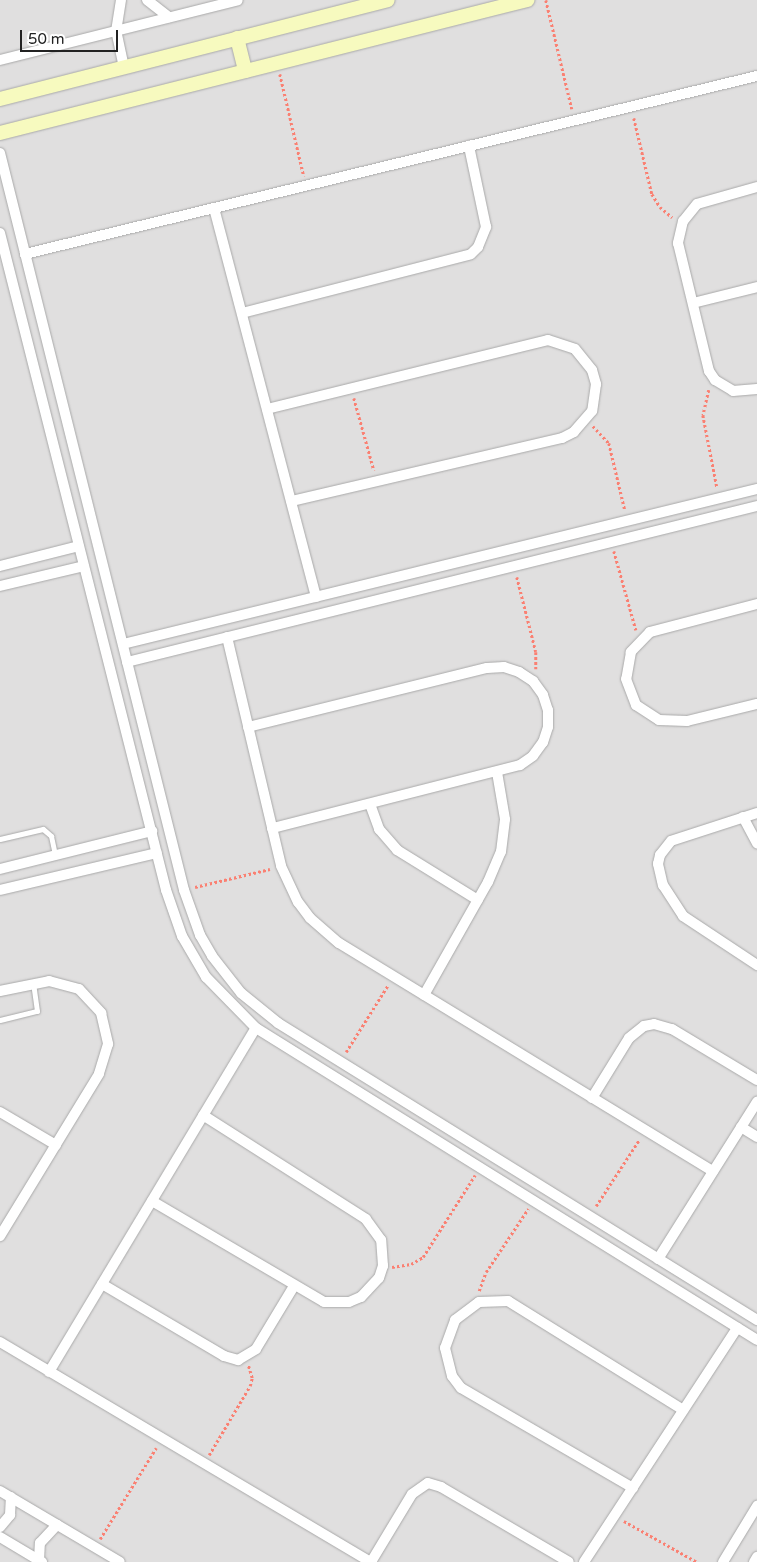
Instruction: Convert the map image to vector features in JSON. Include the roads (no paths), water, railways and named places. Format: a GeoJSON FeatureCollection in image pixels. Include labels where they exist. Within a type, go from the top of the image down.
{"type":"FeatureCollection","features":[{"type":"Feature","properties":{"kind":"street"},"geometry":{"type":"LineString","coordinates":[[121,0],[116,30],[124,68]]}},
{"type":"Feature","properties":{"kind":"street"},"geometry":{"type":"LineString","coordinates":[[147,0],[169,17]]}},
{"type":"Feature","properties":{"kind":"street"},"geometry":{"type":"LineString","coordinates":[[0,60],[238,0]]}},
{"type":"Feature","properties":{"kind":"street"},"geometry":{"type":"LineString","coordinates":[[0,99],[388,0]]}},
{"type":"Feature","properties":{"kind":"street"},"geometry":{"type":"LineString","coordinates":[[0,133],[527,0]]}},
{"type":"Feature","properties":{"kind":"street"},"geometry":{"type":"LineString","coordinates":[[237,38],[245,71]]}},
{"type":"Feature","properties":{"kind":"street"},"geometry":{"type":"LineString","coordinates":[[25,254],[757,76]]}},
{"type":"Feature","properties":{"kind":"street"},"geometry":{"type":"LineString","coordinates":[[242,313],[470,254],[478,247],[486,227],[469,146]]}},
{"type":"Feature","properties":{"kind":"street"},"geometry":{"type":"LineString","coordinates":[[0,153],[184,890],[204,942],[241,993],[278,1023],[757,1320]]}},
{"type":"Feature","properties":{"kind":"street"},"geometry":{"type":"LineString","coordinates":[[757,187],[707,199],[697,204],[683,221],[678,243],[709,371],[715,380],[733,390],[757,389]]}},
{"type":"Feature","properties":{"kind":"street"},"geometry":{"type":"LineString","coordinates":[[214,208],[316,597]]}},
{"type":"Feature","properties":{"kind":"street"},"geometry":{"type":"LineString","coordinates":[[0,233],[157,853],[173,913],[193,957],[221,996],[256,1028],[757,1340]]}},
{"type":"Feature","properties":{"kind":"street"},"geometry":{"type":"LineString","coordinates":[[693,303],[757,287]]}},
{"type":"Feature","properties":{"kind":"street"},"geometry":{"type":"LineString","coordinates":[[266,409],[548,340],[575,349],[592,370],[596,398],[584,423],[562,438],[291,501]]}},
{"type":"Feature","properties":{"kind":"street"},"geometry":{"type":"LineString","coordinates":[[123,644],[757,489]]}},
{"type":"Feature","properties":{"kind":"street"},"geometry":{"type":"LineString","coordinates":[[724,498],[732,513]]}},
{"type":"Feature","properties":{"kind":"street"},"geometry":{"type":"LineString","coordinates":[[127,662],[757,506]]}},
{"type":"Feature","properties":{"kind":"street"},"geometry":{"type":"LineString","coordinates":[[0,566],[79,546]]}},
{"type":"Feature","properties":{"kind":"street"},"geometry":{"type":"LineString","coordinates":[[485,556],[489,572]]}},
{"type":"Feature","properties":{"kind":"street"},"geometry":{"type":"LineString","coordinates":[[0,586],[84,566]]}},
{"type":"Feature","properties":{"kind":"street"},"geometry":{"type":"LineString","coordinates":[[757,604],[663,627],[639,641],[629,659],[626,679],[636,705],[647,714],[673,722],[757,704]]}},
{"type":"Feature","properties":{"kind":"street"},"geometry":{"type":"LineString","coordinates":[[227,637],[281,866],[298,902],[323,931],[393,976],[713,1171]]}},
{"type":"Feature","properties":{"kind":"street"},"geometry":{"type":"LineString","coordinates":[[248,727],[487,668],[504,667],[519,672],[533,681],[543,694],[548,710],[548,727],[543,742],[533,756],[520,765],[272,828]]}},
{"type":"Feature","properties":{"kind":"street"},"geometry":{"type":"LineString","coordinates":[[424,995],[496,867],[504,836],[504,803],[497,772]]}},
{"type":"Feature","properties":{"kind":"street"},"geometry":{"type":"LineString","coordinates":[[370,804],[379,829],[397,850],[478,900]]}},
{"type":"Feature","properties":{"kind":"street"},"geometry":{"type":"LineString","coordinates":[[757,813],[671,841],[660,855],[659,874],[669,896],[684,916],[757,965]]}},
{"type":"Feature","properties":{"kind":"street"},"geometry":{"type":"LineString","coordinates":[[743,817],[757,843]]}},
{"type":"Feature","properties":{"kind":"street"},"geometry":{"type":"LineString","coordinates":[[0,869],[152,831]]}},
{"type":"Feature","properties":{"kind":"street"},"geometry":{"type":"LineString","coordinates":[[0,890],[157,853]]}},
{"type":"Feature","properties":{"kind":"street"},"geometry":{"type":"LineString","coordinates":[[0,991],[33,982],[64,983],[79,989],[96,1006],[107,1028],[106,1060],[56,1145],[3,1225],[0,1236]]}},
{"type":"Feature","properties":{"kind":"street"},"geometry":{"type":"LineString","coordinates":[[592,1098],[629,1038],[644,1026],[654,1024],[672,1029],[757,1080]]}},
{"type":"Feature","properties":{"kind":"street"},"geometry":{"type":"LineString","coordinates":[[49,1372],[256,1028]]}},
{"type":"Feature","properties":{"kind":"street"},"geometry":{"type":"LineString","coordinates":[[658,1259],[757,1102]]}},
{"type":"Feature","properties":{"kind":"street"},"geometry":{"type":"LineString","coordinates":[[0,1112],[56,1145]]}},
{"type":"Feature","properties":{"kind":"street"},"geometry":{"type":"LineString","coordinates":[[152,1201],[324,1302],[349,1302],[371,1288],[383,1266],[381,1240],[366,1219],[203,1115]]}},
{"type":"Feature","properties":{"kind":"street"},"geometry":{"type":"LineString","coordinates":[[741,1127],[757,1136]]}},
{"type":"Feature","properties":{"kind":"street"},"geometry":{"type":"LineString","coordinates":[[102,1284],[224,1356],[245,1358],[256,1349],[294,1286]]}},
{"type":"Feature","properties":{"kind":"street"},"geometry":{"type":"LineString","coordinates":[[632,1488],[461,1388],[449,1369],[445,1348],[455,1320],[479,1302],[508,1301],[522,1307],[684,1410]]}},
{"type":"Feature","properties":{"kind":"street"},"geometry":{"type":"LineString","coordinates":[[584,1562],[737,1328]]}},
{"type":"Feature","properties":{"kind":"street"},"geometry":{"type":"LineString","coordinates":[[0,1342],[161,1440],[371,1562],[412,1494],[428,1483],[441,1487],[569,1562]]}},
{"type":"Feature","properties":{"kind":"street"},"geometry":{"type":"LineString","coordinates":[[0,1490],[120,1562]]}},
{"type":"Feature","properties":{"kind":"street"},"geometry":{"type":"LineString","coordinates":[[0,1527],[10,1515],[11,1497]]}},
{"type":"Feature","properties":{"kind":"street"},"geometry":{"type":"LineString","coordinates":[[723,1562],[757,1506]]}},
{"type":"Feature","properties":{"kind":"street"},"geometry":{"type":"LineString","coordinates":[[41,1561],[40,1543],[58,1525]]}},
{"type":"Feature","properties":{"kind":"street"},"geometry":{"type":"LineString","coordinates":[[0,1537],[41,1561]]}},
{"type":"Feature","properties":{"kind":"street"},"geometry":{"type":"LineString","coordinates":[[754,1562],[757,1557]]}},
{"type":"Feature","properties":{"kind":"lane"},"geometry":{"type":"LineString","coordinates":[[0,839],[43,829],[51,836],[55,855]]}},
{"type":"Feature","properties":{"kind":"lane"},"geometry":{"type":"LineString","coordinates":[[0,1020],[37,1011],[33,982]]}}]}
